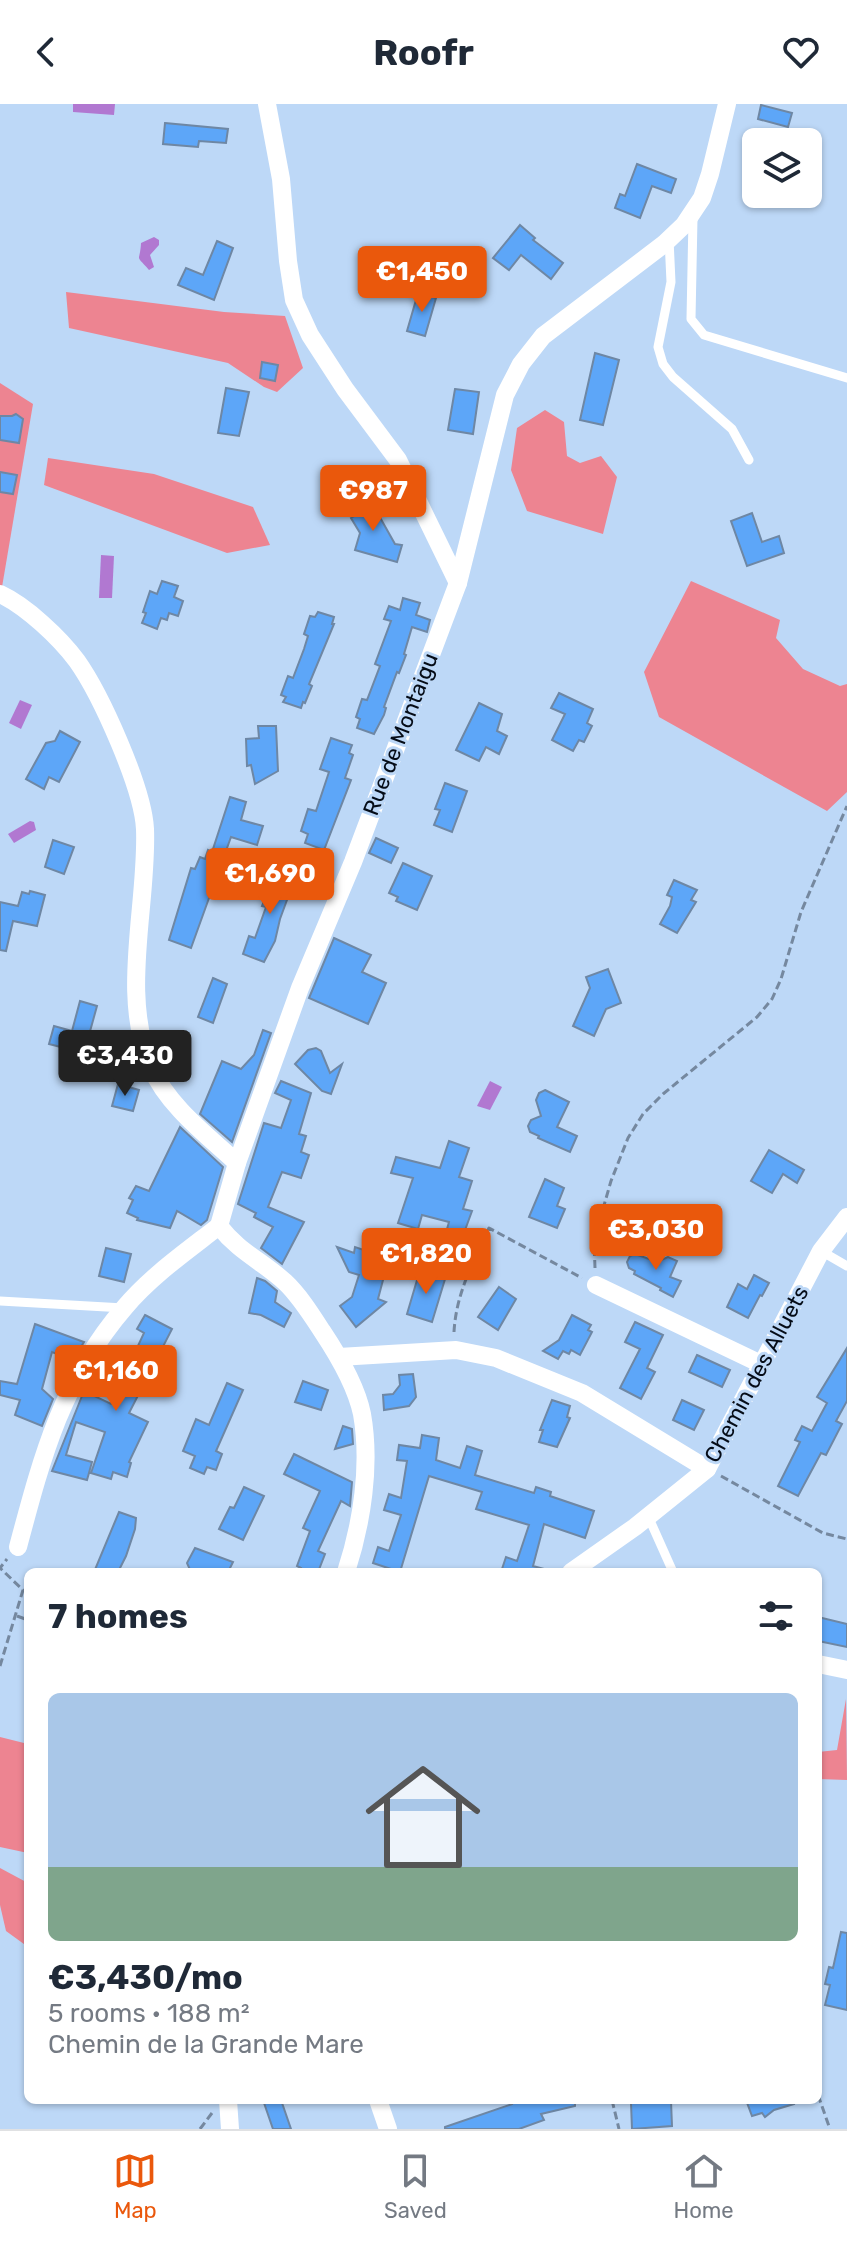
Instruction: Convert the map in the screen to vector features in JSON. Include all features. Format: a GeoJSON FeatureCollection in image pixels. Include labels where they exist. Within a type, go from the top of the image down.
{"type":"FeatureCollection","features":[{"type":"Feature","properties":{"kind":"street"},"geometry":{"type":"LineString","coordinates":[[267,104],[281,179],[294,300],[310,335],[345,389],[398,460],[458,583]]}},
{"type":"Feature","properties":{"kind":"street","name":"Rue de Montaigu"},"geometry":{"type":"LineString","coordinates":[[219,1226],[237,1163],[300,988],[353,862],[458,583],[505,395],[521,364],[543,336],[684,225],[702,198],[727,104]]}},
{"type":"Feature","properties":{"kind":"street"},"geometry":{"type":"LineString","coordinates":[[0,594],[40,622],[77,661],[116,735],[145,827],[138,931],[141,1034],[152,1070],[173,1101],[237,1163]]}},
{"type":"Feature","properties":{"kind":"street","name":"Chemin des Alluets"},"geometry":{"type":"LineString","coordinates":[[576,1568],[707,1469],[821,1251],[847,1217]]}},
{"type":"Feature","properties":{"kind":"street"},"geometry":{"type":"LineString","coordinates":[[18,1547],[43,1451],[64,1398],[124,1308],[219,1226],[233,1244],[284,1281],[309,1312],[339,1357],[361,1411],[366,1450],[356,1535],[347,1568]]}},
{"type":"Feature","properties":{"kind":"street"},"geometry":{"type":"LineString","coordinates":[[596,1285],[761,1364]]}},
{"type":"Feature","properties":{"kind":"street"},"geometry":{"type":"LineString","coordinates":[[339,1357],[456,1350],[496,1358],[582,1393],[707,1469]]}},
{"type":"Feature","properties":{"kind":"street"},"geometry":{"type":"LineString","coordinates":[[822,1665],[847,1670]]}},
{"type":"Feature","properties":{"kind":"street"},"geometry":{"type":"LineString","coordinates":[[228,2104],[230,2129]]}},
{"type":"Feature","properties":{"kind":"street"},"geometry":{"type":"LineString","coordinates":[[379,2104],[388,2129]]}},
{"type":"Feature","properties":{"kind":"lane"},"geometry":{"type":"LineString","coordinates":[[693,210],[691,319],[704,335],[847,378]]}},
{"type":"Feature","properties":{"kind":"lane"},"geometry":{"type":"LineString","coordinates":[[669,239],[671,282],[658,347],[663,364],[673,377],[732,429],[749,460]]}},
{"type":"Feature","properties":{"kind":"lane"},"geometry":{"type":"LineString","coordinates":[[821,1251],[847,1266]]}},
{"type":"Feature","properties":{"kind":"lane"},"geometry":{"type":"LineString","coordinates":[[0,1301],[124,1308]]}},
{"type":"Feature","properties":{"kind":"lane"},"geometry":{"type":"LineString","coordinates":[[648,1516],[671,1568]]}},
{"type":"Feature","properties":{"kind":"path"},"geometry":{"type":"LineString","coordinates":[[596,1285],[594,1240],[611,1181],[628,1138],[643,1114],[663,1094],[757,1017],[772,999],[801,912],[847,806]]}},
{"type":"Feature","properties":{"kind":"path"},"geometry":{"type":"LineString","coordinates":[[456,1350],[455,1310],[461,1289],[489,1228],[596,1285]]}},
{"type":"Feature","properties":{"kind":"path"},"geometry":{"type":"LineString","coordinates":[[707,1469],[823,1533],[847,1539]]}},
{"type":"Feature","properties":{"kind":"path"},"geometry":{"type":"LineString","coordinates":[[0,1568],[23,1590],[0,1666]]}},
{"type":"Feature","properties":{"kind":"path"},"geometry":{"type":"LineString","coordinates":[[15,1616],[24,1619]]}},
{"type":"Feature","properties":{"kind":"path"},"geometry":{"type":"LineString","coordinates":[[613,2104],[619,2129]]}},
{"type":"Feature","properties":{"kind":"path"},"geometry":{"type":"LineString","coordinates":[[821,2104],[830,2129]]}},
{"type":"Feature","properties":{"kind":"shaded area"},"geometry":{"type":"Polygon","coordinates":[[[73,104],[115,104],[114,115],[73,112],[73,104]]]}},
{"type":"Feature","properties":{"kind":"shaded area"},"geometry":{"type":"Polygon","coordinates":[[[154,237],[159,240],[159,245],[150,255],[154,267],[149,270],[139,258],[141,243],[154,237]]]}},
{"type":"Feature","properties":{"kind":"shaded area"},"geometry":{"type":"Polygon","coordinates":[[[66,292],[224,312],[285,316],[303,368],[277,392],[228,363],[69,328],[66,292]]]}},
{"type":"Feature","properties":{"kind":"shaded area"},"geometry":{"type":"Polygon","coordinates":[[[0,383],[33,404],[0,599],[0,383]]]}},
{"type":"Feature","properties":{"kind":"shaded area"},"geometry":{"type":"Polygon","coordinates":[[[545,410],[564,422],[567,456],[580,463],[601,456],[617,477],[603,534],[527,511],[511,470],[517,428],[545,410]]]}},
{"type":"Feature","properties":{"kind":"shaded area"},"geometry":{"type":"Polygon","coordinates":[[[48,458],[154,474],[253,507],[270,545],[227,553],[44,485],[48,458]]]}},
{"type":"Feature","properties":{"kind":"shaded area"},"geometry":{"type":"Polygon","coordinates":[[[101,555],[114,556],[112,598],[99,598],[101,555]]]}},
{"type":"Feature","properties":{"kind":"shaded area"},"geometry":{"type":"Polygon","coordinates":[[[691,581],[780,620],[776,638],[803,669],[840,686],[847,684],[847,792],[827,811],[659,717],[644,672],[691,581]]]}},
{"type":"Feature","properties":{"kind":"shaded area"},"geometry":{"type":"Polygon","coordinates":[[[20,700],[32,705],[21,729],[9,723],[20,700]]]}},
{"type":"Feature","properties":{"kind":"shaded area"},"geometry":{"type":"Polygon","coordinates":[[[30,821],[34,822],[36,830],[14,843],[8,834],[30,821]]]}},
{"type":"Feature","properties":{"kind":"shaded area"},"geometry":{"type":"Polygon","coordinates":[[[490,1081],[502,1087],[490,1110],[477,1106],[490,1081]]]}},
{"type":"Feature","properties":{"kind":"shaded area"},"geometry":{"type":"Polygon","coordinates":[[[846,1699],[847,1780],[822,1779],[822,1752],[837,1750],[846,1699]]]}},
{"type":"Feature","properties":{"kind":"shaded area"},"geometry":{"type":"Polygon","coordinates":[[[0,1737],[24,1743],[24,1852],[0,1847],[0,1737]]]}},
{"type":"Feature","properties":{"kind":"shaded area"},"geometry":{"type":"Polygon","coordinates":[[[0,1868],[24,1881],[24,1944],[6,1931],[0,1905],[0,1868]]]}},
{"type":"Feature","properties":{"kind":"building"},"geometry":{"type":"Polygon","coordinates":[[[761,105],[792,113],[788,127],[758,119],[761,105]]]}},
{"type":"Feature","properties":{"kind":"building"},"geometry":{"type":"Polygon","coordinates":[[[165,123],[228,129],[226,143],[199,141],[198,147],[163,144],[165,123]]]}},
{"type":"Feature","properties":{"kind":"building"},"geometry":{"type":"Polygon","coordinates":[[[637,164],[676,179],[671,193],[652,186],[640,218],[615,208],[620,194],[625,196],[637,164]]]}},
{"type":"Feature","properties":{"kind":"building"},"geometry":{"type":"Polygon","coordinates":[[[520,225],[535,238],[533,240],[563,263],[551,279],[521,255],[509,270],[493,258],[520,225]]]}},
{"type":"Feature","properties":{"kind":"building"},"geometry":{"type":"Polygon","coordinates":[[[217,241],[233,248],[214,300],[178,285],[186,268],[203,275],[217,241]]]}},
{"type":"Feature","properties":{"kind":"building"},"geometry":{"type":"Polygon","coordinates":[[[418,293],[436,298],[425,336],[407,331],[418,293]]]}},
{"type":"Feature","properties":{"kind":"building"},"geometry":{"type":"Polygon","coordinates":[[[595,353],[619,360],[603,425],[580,420],[595,353]]]}},
{"type":"Feature","properties":{"kind":"building"},"geometry":{"type":"Polygon","coordinates":[[[262,362],[278,365],[275,381],[260,378],[262,362]]]}},
{"type":"Feature","properties":{"kind":"building"},"geometry":{"type":"Polygon","coordinates":[[[226,388],[249,392],[239,436],[218,433],[226,388]]]}},
{"type":"Feature","properties":{"kind":"building"},"geometry":{"type":"Polygon","coordinates":[[[455,389],[479,392],[473,434],[448,430],[455,389]]]}},
{"type":"Feature","properties":{"kind":"building"},"geometry":{"type":"Polygon","coordinates":[[[16,414],[23,419],[19,443],[0,440],[0,416],[16,414]]]}},
{"type":"Feature","properties":{"kind":"building"},"geometry":{"type":"Polygon","coordinates":[[[0,472],[17,475],[13,494],[0,492],[0,472]]]}},
{"type":"Feature","properties":{"kind":"building"},"geometry":{"type":"Polygon","coordinates":[[[363,498],[369,508],[373,505],[395,544],[402,545],[397,562],[355,550],[360,533],[351,518],[356,515],[350,505],[363,498]]]}},
{"type":"Feature","properties":{"kind":"building"},"geometry":{"type":"Polygon","coordinates":[[[752,513],[762,542],[779,536],[784,553],[747,566],[731,521],[752,513]]]}},
{"type":"Feature","properties":{"kind":"building"},"geometry":{"type":"Polygon","coordinates":[[[162,581],[178,586],[174,597],[183,601],[178,616],[169,613],[167,620],[161,618],[157,629],[142,623],[146,613],[143,612],[150,591],[157,594],[162,581]]]}},
{"type":"Feature","properties":{"kind":"building"},"geometry":{"type":"Polygon","coordinates":[[[403,598],[420,603],[416,615],[430,620],[427,632],[412,627],[406,655],[374,734],[357,728],[360,719],[356,717],[362,699],[367,700],[380,666],[375,664],[391,621],[384,619],[389,606],[400,610],[403,598]]]}},
{"type":"Feature","properties":{"kind":"building"},"geometry":{"type":"Polygon","coordinates":[[[318,612],[334,617],[334,624],[301,708],[283,702],[286,697],[281,695],[288,676],[293,678],[304,649],[308,636],[304,634],[310,616],[315,617],[318,612]]]}},
{"type":"Feature","properties":{"kind":"building"},"geometry":{"type":"Polygon","coordinates":[[[559,693],[593,709],[587,723],[592,726],[584,742],[579,740],[573,751],[552,740],[565,714],[551,708],[559,693]]]}},
{"type":"Feature","properties":{"kind":"building"},"geometry":{"type":"Polygon","coordinates":[[[479,703],[502,714],[497,731],[507,736],[499,754],[486,747],[479,761],[456,750],[479,703]]]}},
{"type":"Feature","properties":{"kind":"building"},"geometry":{"type":"Polygon","coordinates":[[[258,726],[276,726],[278,771],[255,784],[251,765],[247,766],[246,739],[259,738],[258,726]]]}},
{"type":"Feature","properties":{"kind":"building"},"geometry":{"type":"Polygon","coordinates":[[[60,731],[80,742],[59,782],[49,777],[44,789],[26,779],[46,743],[55,741],[60,731]]]}},
{"type":"Feature","properties":{"kind":"building"},"geometry":{"type":"Polygon","coordinates":[[[331,738],[352,745],[349,753],[353,755],[345,778],[351,780],[324,850],[305,843],[308,834],[301,831],[308,809],[316,811],[329,772],[320,769],[331,738]]]}},
{"type":"Feature","properties":{"kind":"building"},"geometry":{"type":"Polygon","coordinates":[[[445,783],[467,791],[452,832],[434,825],[440,810],[435,809],[445,783]]]}},
{"type":"Feature","properties":{"kind":"building"},"geometry":{"type":"Polygon","coordinates":[[[230,797],[246,802],[241,820],[263,826],[257,845],[231,837],[191,948],[169,940],[191,868],[195,869],[200,857],[205,859],[208,850],[212,852],[230,797]]]}},
{"type":"Feature","properties":{"kind":"building"},"geometry":{"type":"Polygon","coordinates":[[[376,838],[398,848],[391,863],[369,853],[376,838]]]}},
{"type":"Feature","properties":{"kind":"building"},"geometry":{"type":"Polygon","coordinates":[[[53,840],[74,847],[64,874],[45,867],[53,840]]]}},
{"type":"Feature","properties":{"kind":"building"},"geometry":{"type":"Polygon","coordinates":[[[403,863],[432,876],[417,910],[396,901],[398,897],[389,893],[403,863]]]}},
{"type":"Feature","properties":{"kind":"building"},"geometry":{"type":"Polygon","coordinates":[[[275,871],[295,878],[275,941],[264,962],[243,954],[249,936],[255,938],[266,907],[262,906],[267,893],[260,890],[265,877],[272,880],[275,871]]]}},
{"type":"Feature","properties":{"kind":"building"},"geometry":{"type":"Polygon","coordinates":[[[674,880],[697,890],[691,900],[696,902],[677,933],[660,924],[670,906],[672,897],[667,895],[674,880]]]}},
{"type":"Feature","properties":{"kind":"building"},"geometry":{"type":"Polygon","coordinates":[[[30,891],[45,895],[37,926],[13,921],[6,951],[0,950],[0,902],[18,906],[22,892],[29,894],[30,891]]]}},
{"type":"Feature","properties":{"kind":"building"},"geometry":{"type":"Polygon","coordinates":[[[334,938],[371,955],[362,972],[386,983],[368,1024],[309,998],[334,938]]]}},
{"type":"Feature","properties":{"kind":"building"},"geometry":{"type":"Polygon","coordinates":[[[608,969],[621,1003],[606,1009],[594,1036],[573,1026],[590,988],[586,977],[608,969]]]}},
{"type":"Feature","properties":{"kind":"building"},"geometry":{"type":"Polygon","coordinates":[[[213,978],[227,984],[213,1023],[198,1017],[213,978]]]}},
{"type":"Feature","properties":{"kind":"building"},"geometry":{"type":"Polygon","coordinates":[[[80,1001],[97,1006],[84,1053],[49,1044],[54,1026],[72,1031],[80,1001]]]}},
{"type":"Feature","properties":{"kind":"building"},"geometry":{"type":"Polygon","coordinates":[[[263,1030],[271,1033],[232,1142],[200,1114],[222,1061],[241,1069],[254,1055],[263,1030]]]}},
{"type":"Feature","properties":{"kind":"building"},"geometry":{"type":"Polygon","coordinates":[[[316,1048],[321,1051],[330,1073],[342,1064],[331,1094],[322,1091],[295,1064],[308,1050],[316,1048]]]}},
{"type":"Feature","properties":{"kind":"building"},"geometry":{"type":"Polygon","coordinates":[[[281,1081],[311,1093],[299,1134],[306,1136],[301,1152],[309,1155],[301,1178],[282,1172],[268,1207],[304,1222],[282,1264],[261,1248],[273,1227],[238,1204],[264,1123],[281,1128],[291,1100],[275,1093],[281,1081]]]}},
{"type":"Feature","properties":{"kind":"building"},"geometry":{"type":"Polygon","coordinates":[[[118,1084],[139,1090],[133,1111],[112,1106],[118,1084]]]}},
{"type":"Feature","properties":{"kind":"building"},"geometry":{"type":"Polygon","coordinates":[[[545,1090],[569,1102],[557,1127],[577,1136],[570,1152],[530,1132],[528,1126],[531,1120],[541,1116],[536,1100],[539,1093],[545,1090]]]}},
{"type":"Feature","properties":{"kind":"building"},"geometry":{"type":"Polygon","coordinates":[[[180,1127],[223,1167],[207,1220],[201,1225],[177,1211],[170,1228],[137,1220],[127,1213],[133,1200],[129,1198],[136,1186],[149,1191],[180,1127]]]}},
{"type":"Feature","properties":{"kind":"building"},"geometry":{"type":"Polygon","coordinates":[[[449,1141],[469,1148],[459,1177],[472,1181],[463,1209],[472,1211],[461,1241],[445,1236],[449,1222],[422,1215],[418,1229],[398,1223],[413,1178],[391,1173],[396,1157],[440,1168],[449,1141]]]}},
{"type":"Feature","properties":{"kind":"building"},"geometry":{"type":"Polygon","coordinates":[[[769,1150],[804,1170],[797,1183],[783,1174],[772,1193],[751,1181],[769,1150]]]}},
{"type":"Feature","properties":{"kind":"building"},"geometry":{"type":"Polygon","coordinates":[[[545,1179],[564,1188],[557,1206],[565,1209],[557,1228],[529,1217],[545,1179]]]}},
{"type":"Feature","properties":{"kind":"building"},"geometry":{"type":"Polygon","coordinates":[[[337,1247],[354,1253],[355,1247],[388,1261],[378,1299],[386,1302],[356,1327],[340,1306],[352,1297],[359,1275],[349,1272],[337,1247]]]}},
{"type":"Feature","properties":{"kind":"building"},"geometry":{"type":"Polygon","coordinates":[[[106,1248],[131,1254],[124,1282],[99,1276],[106,1248]]]}},
{"type":"Feature","properties":{"kind":"building"},"geometry":{"type":"Polygon","coordinates":[[[635,1254],[657,1262],[668,1257],[677,1261],[670,1277],[681,1281],[673,1297],[634,1274],[627,1262],[635,1254]]]}},
{"type":"Feature","properties":{"kind":"building"},"geometry":{"type":"Polygon","coordinates":[[[420,1270],[445,1279],[432,1322],[407,1314],[420,1270]]]}},
{"type":"Feature","properties":{"kind":"building"},"geometry":{"type":"Polygon","coordinates":[[[754,1275],[769,1283],[748,1318],[727,1307],[738,1284],[747,1289],[754,1275]]]}},
{"type":"Feature","properties":{"kind":"building"},"geometry":{"type":"Polygon","coordinates":[[[257,1278],[277,1291],[275,1302],[291,1313],[284,1327],[261,1315],[249,1313],[257,1278]]]}},
{"type":"Feature","properties":{"kind":"building"},"geometry":{"type":"Polygon","coordinates":[[[499,1287],[516,1299],[498,1330],[478,1317],[499,1287]]]}},
{"type":"Feature","properties":{"kind":"building"},"geometry":{"type":"Polygon","coordinates":[[[145,1315],[172,1329],[129,1413],[148,1422],[129,1462],[127,1477],[113,1472],[111,1479],[91,1473],[105,1432],[76,1422],[66,1455],[92,1462],[87,1480],[52,1471],[84,1391],[111,1404],[144,1333],[137,1329],[145,1315]]]}},
{"type":"Feature","properties":{"kind":"building"},"geometry":{"type":"Polygon","coordinates":[[[572,1315],[591,1325],[588,1330],[592,1332],[580,1355],[571,1350],[569,1354],[563,1351],[558,1359],[543,1351],[559,1340],[572,1315]]]}},
{"type":"Feature","properties":{"kind":"building"},"geometry":{"type":"Polygon","coordinates":[[[635,1322],[663,1335],[647,1368],[655,1372],[641,1399],[620,1388],[640,1349],[625,1342],[635,1322]]]}},
{"type":"Feature","properties":{"kind":"building"},"geometry":{"type":"Polygon","coordinates":[[[35,1324],[84,1342],[73,1360],[52,1352],[42,1389],[53,1399],[42,1426],[15,1415],[20,1400],[0,1395],[0,1381],[17,1384],[35,1324]]]}},
{"type":"Feature","properties":{"kind":"building"},"geometry":{"type":"Polygon","coordinates":[[[847,1348],[847,1401],[836,1421],[842,1424],[826,1455],[821,1453],[798,1496],[778,1486],[800,1442],[795,1440],[802,1426],[812,1431],[827,1403],[817,1397],[847,1348]]]}},
{"type":"Feature","properties":{"kind":"building"},"geometry":{"type":"Polygon","coordinates":[[[697,1355],[730,1370],[722,1387],[689,1372],[697,1355]]]}},
{"type":"Feature","properties":{"kind":"building"},"geometry":{"type":"Polygon","coordinates":[[[413,1374],[416,1397],[409,1406],[384,1410],[383,1395],[393,1394],[400,1385],[399,1375],[413,1374]]]}},
{"type":"Feature","properties":{"kind":"building"},"geometry":{"type":"Polygon","coordinates":[[[303,1381],[328,1390],[321,1410],[295,1402],[303,1381]]]}},
{"type":"Feature","properties":{"kind":"building"},"geometry":{"type":"Polygon","coordinates":[[[227,1383],[243,1390],[216,1451],[222,1454],[216,1470],[207,1467],[204,1474],[190,1468],[195,1456],[183,1451],[196,1419],[209,1425],[227,1383]]]}},
{"type":"Feature","properties":{"kind":"building"},"geometry":{"type":"Polygon","coordinates":[[[552,1400],[570,1406],[567,1417],[570,1418],[557,1447],[539,1442],[543,1430],[540,1430],[552,1400]]]}},
{"type":"Feature","properties":{"kind":"building"},"geometry":{"type":"Polygon","coordinates":[[[682,1400],[704,1410],[694,1430],[673,1420],[682,1400]]]}},
{"type":"Feature","properties":{"kind":"building"},"geometry":{"type":"Polygon","coordinates":[[[343,1426],[352,1429],[353,1444],[335,1449],[343,1426]]]}},
{"type":"Feature","properties":{"kind":"building"},"geometry":{"type":"Polygon","coordinates":[[[422,1435],[439,1438],[436,1460],[460,1468],[467,1446],[482,1451],[475,1475],[534,1493],[536,1487],[551,1492],[550,1496],[594,1511],[585,1538],[544,1524],[533,1566],[540,1568],[502,1568],[506,1557],[517,1561],[529,1525],[476,1509],[482,1492],[429,1476],[401,1568],[373,1563],[378,1547],[389,1551],[401,1515],[384,1510],[389,1494],[401,1498],[407,1461],[397,1460],[399,1445],[420,1448],[422,1435]]]}},
{"type":"Feature","properties":{"kind":"building"},"geometry":{"type":"Polygon","coordinates":[[[294,1454],[352,1482],[350,1506],[341,1501],[318,1551],[325,1554],[320,1568],[297,1566],[310,1531],[303,1528],[320,1491],[284,1474],[294,1454]]]}},
{"type":"Feature","properties":{"kind":"building"},"geometry":{"type":"Polygon","coordinates":[[[244,1487],[264,1496],[243,1540],[219,1529],[244,1487]]]}},
{"type":"Feature","properties":{"kind":"building"},"geometry":{"type":"Polygon","coordinates":[[[119,1512],[136,1518],[135,1529],[120,1568],[96,1568],[119,1512]]]}},
{"type":"Feature","properties":{"kind":"building"},"geometry":{"type":"Polygon","coordinates":[[[195,1548],[233,1562],[230,1568],[189,1568],[187,1563],[195,1548]]]}},
{"type":"Feature","properties":{"kind":"building"},"geometry":{"type":"Polygon","coordinates":[[[822,1618],[847,1624],[847,1647],[822,1642],[822,1618]]]}},
{"type":"Feature","properties":{"kind":"building"},"geometry":{"type":"Polygon","coordinates":[[[841,1932],[847,1933],[847,2010],[825,2005],[830,1985],[825,1984],[829,1967],[833,1968],[841,1932]]]}},
{"type":"Feature","properties":{"kind":"building"},"geometry":{"type":"Polygon","coordinates":[[[264,2104],[282,2104],[291,2129],[273,2129],[264,2104]]]}},
{"type":"Feature","properties":{"kind":"building"},"geometry":{"type":"Polygon","coordinates":[[[512,2104],[575,2104],[541,2114],[544,2120],[519,2129],[445,2127],[512,2104]]]}},
{"type":"Feature","properties":{"kind":"building"},"geometry":{"type":"Polygon","coordinates":[[[631,2104],[671,2104],[672,2126],[632,2129],[631,2104]]]}},
{"type":"Feature","properties":{"kind":"building"},"geometry":{"type":"Polygon","coordinates":[[[748,2104],[794,2104],[774,2110],[765,2117],[762,2113],[752,2116],[748,2104]]]}}]}
